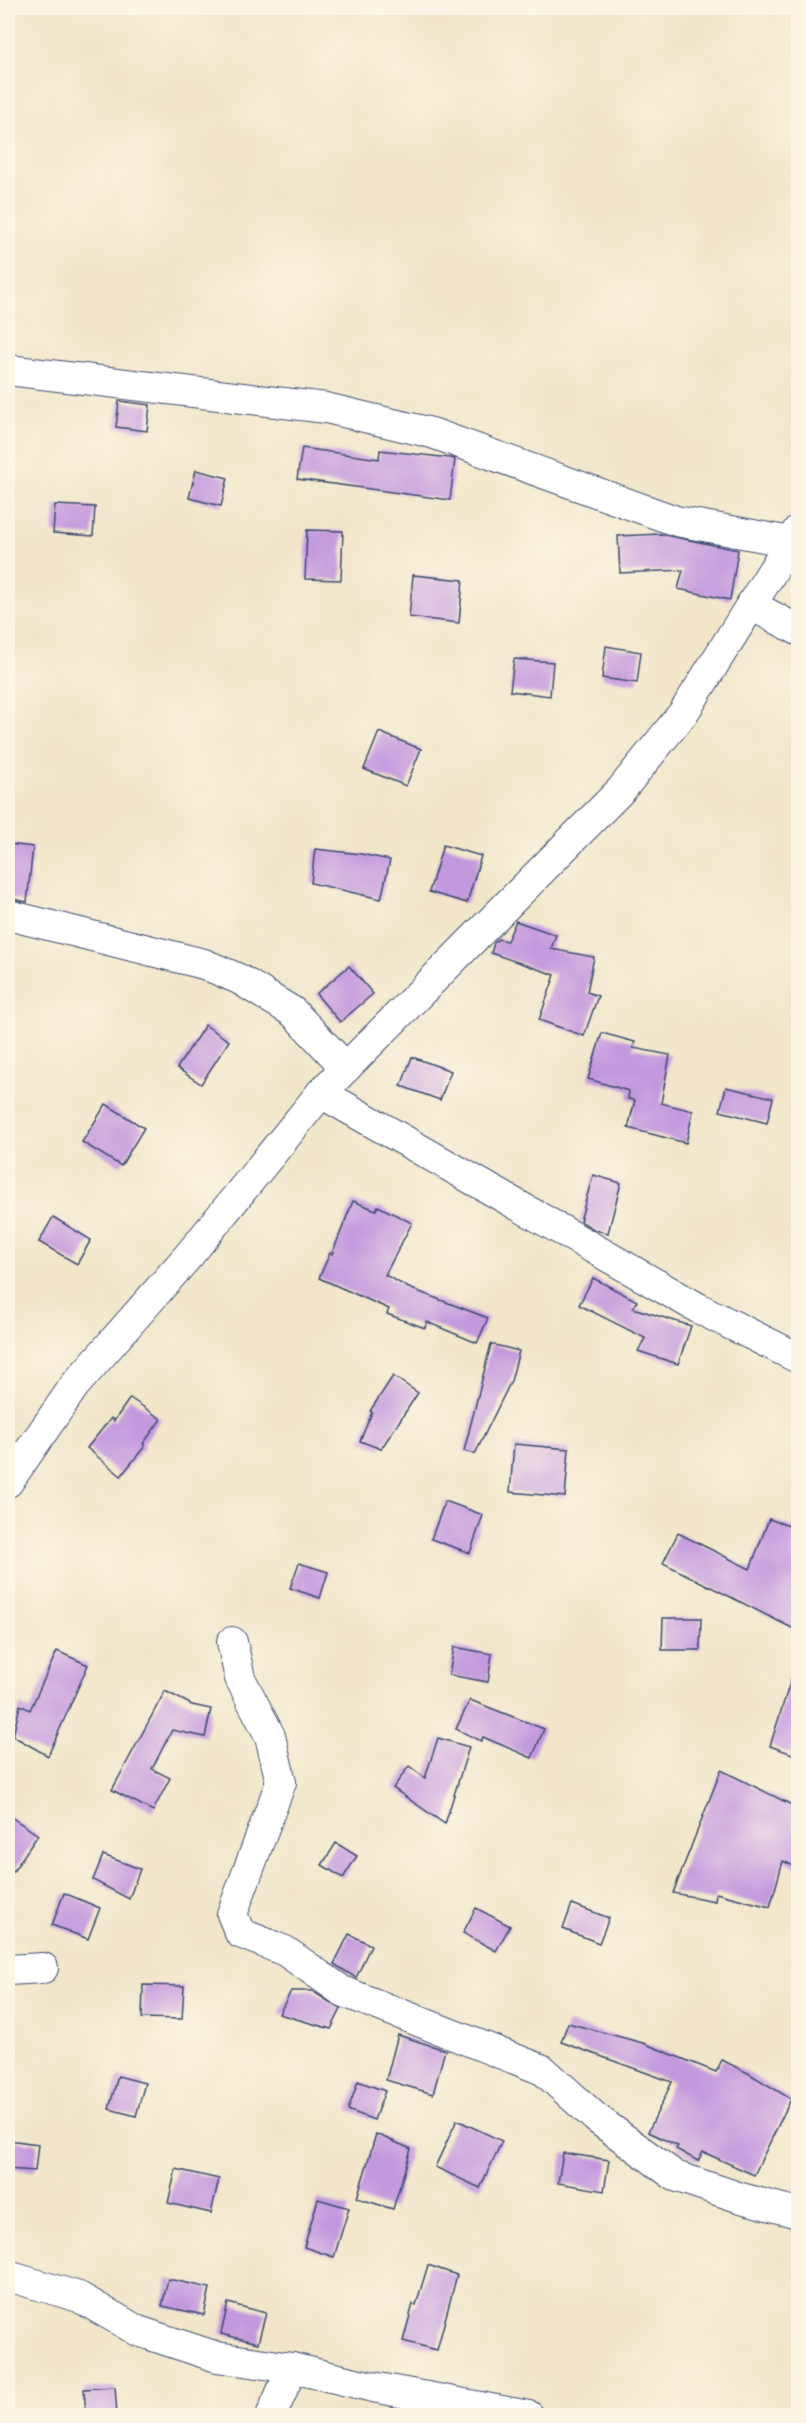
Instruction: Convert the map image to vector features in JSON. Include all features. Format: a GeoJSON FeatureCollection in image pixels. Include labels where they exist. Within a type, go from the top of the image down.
{"type":"FeatureCollection","features":[{"type":"Feature","properties":{"kind":"street"},"geometry":{"type":"LineString","coordinates":[[8,370],[326,408],[432,433],[676,521],[795,536],[684,712],[621,790],[321,1093],[190,1254],[75,1386],[8,1482]]}},
{"type":"Feature","properties":{"kind":"street"},"geometry":{"type":"LineString","coordinates":[[751,605],[798,630]]}},
{"type":"Feature","properties":{"kind":"street"},"geometry":{"type":"LineString","coordinates":[[8,915],[204,963],[223,970],[293,1012],[346,1068]]}},
{"type":"Feature","properties":{"kind":"street"},"geometry":{"type":"LineString","coordinates":[[321,1093],[698,1308],[798,1358]]}},
{"type":"Feature","properties":{"kind":"street"},"geometry":{"type":"LineString","coordinates":[[232,1642],[240,1677],[270,1736],[281,1782],[232,1914],[240,1933],[285,1951],[342,1991],[543,2070],[596,2118],[675,2176],[741,2198],[798,2213]]}},
{"type":"Feature","properties":{"kind":"street"},"geometry":{"type":"LineString","coordinates":[[8,1970],[43,1968]]}},
{"type":"Feature","properties":{"kind":"street"},"geometry":{"type":"LineString","coordinates":[[8,2276],[79,2296],[138,2331],[216,2357],[292,2368],[468,2406],[529,2415]]}},
{"type":"Feature","properties":{"kind":"street"},"geometry":{"type":"LineString","coordinates":[[271,2415],[292,2368]]}},
{"type":"Feature","properties":{"kind":"building"},"geometry":{"type":"Polygon","coordinates":[[[119,401],[150,405],[147,431],[116,427],[119,401]]]}},
{"type":"Feature","properties":{"kind":"building"},"geometry":{"type":"Polygon","coordinates":[[[302,448],[379,459],[380,450],[455,459],[450,500],[297,479],[302,448]]]}},
{"type":"Feature","properties":{"kind":"building"},"geometry":{"type":"Polygon","coordinates":[[[196,470],[228,478],[221,506],[189,498],[196,470]]]}},
{"type":"Feature","properties":{"kind":"building"},"geometry":{"type":"Polygon","coordinates":[[[55,505],[95,507],[93,536],[53,533],[55,505]]]}},
{"type":"Feature","properties":{"kind":"building"},"geometry":{"type":"Polygon","coordinates":[[[307,530],[343,531],[341,580],[305,579],[307,530]]]}},
{"type":"Feature","properties":{"kind":"building"},"geometry":{"type":"Polygon","coordinates":[[[660,534],[738,550],[730,600],[678,589],[683,570],[620,573],[618,536],[660,534]]]}},
{"type":"Feature","properties":{"kind":"building"},"geometry":{"type":"Polygon","coordinates":[[[413,575],[463,580],[459,623],[409,617],[413,575]]]}},
{"type":"Feature","properties":{"kind":"building"},"geometry":{"type":"Polygon","coordinates":[[[606,646],[641,652],[637,683],[602,678],[606,646]]]}},
{"type":"Feature","properties":{"kind":"building"},"geometry":{"type":"Polygon","coordinates":[[[514,659],[553,662],[550,696],[510,691],[514,659]]]}},
{"type":"Feature","properties":{"kind":"building"},"geometry":{"type":"Polygon","coordinates":[[[379,732],[421,749],[406,786],[364,769],[379,732]]]}},
{"type":"Feature","properties":{"kind":"building"},"geometry":{"type":"Polygon","coordinates":[[[8,844],[33,847],[27,902],[8,898],[8,844]]]}},
{"type":"Feature","properties":{"kind":"building"},"geometry":{"type":"Polygon","coordinates":[[[443,845],[481,856],[467,903],[429,892],[443,845]]]}},
{"type":"Feature","properties":{"kind":"building"},"geometry":{"type":"Polygon","coordinates":[[[315,849],[390,860],[381,899],[311,883],[315,849]]]}},
{"type":"Feature","properties":{"kind":"building"},"geometry":{"type":"Polygon","coordinates":[[[516,921],[556,935],[551,949],[594,957],[587,992],[598,996],[584,1036],[539,1020],[555,975],[491,953],[498,939],[507,941],[516,921]]]}},
{"type":"Feature","properties":{"kind":"building"},"geometry":{"type":"Polygon","coordinates":[[[349,966],[373,994],[340,1022],[316,994],[349,966]]]}},
{"type":"Feature","properties":{"kind":"building"},"geometry":{"type":"Polygon","coordinates":[[[205,1025],[229,1041],[201,1084],[177,1068],[205,1025]]]}},
{"type":"Feature","properties":{"kind":"building"},"geometry":{"type":"Polygon","coordinates":[[[602,1033],[635,1042],[633,1048],[670,1055],[661,1103],[693,1111],[686,1143],[628,1128],[635,1100],[628,1099],[629,1091],[588,1079],[602,1033]]]}},
{"type":"Feature","properties":{"kind":"building"},"geometry":{"type":"Polygon","coordinates":[[[412,1057],[451,1071],[440,1100],[401,1086],[412,1057]]]}},
{"type":"Feature","properties":{"kind":"building"},"geometry":{"type":"Polygon","coordinates":[[[726,1087],[773,1098],[767,1123],[720,1111],[726,1087]]]}},
{"type":"Feature","properties":{"kind":"building"},"geometry":{"type":"Polygon","coordinates":[[[106,1104],[144,1128],[121,1166],[82,1142],[106,1104]]]}},
{"type":"Feature","properties":{"kind":"building"},"geometry":{"type":"Polygon","coordinates":[[[593,1175],[621,1183],[608,1233],[595,1230],[580,1221],[593,1175]]]}},
{"type":"Feature","properties":{"kind":"building"},"geometry":{"type":"Polygon","coordinates":[[[353,1201],[376,1210],[378,1206],[412,1223],[385,1275],[409,1288],[488,1318],[477,1343],[427,1322],[425,1328],[387,1314],[389,1309],[319,1278],[330,1253],[332,1254],[353,1201]]]}},
{"type":"Feature","properties":{"kind":"building"},"geometry":{"type":"Polygon","coordinates":[[[53,1217],[91,1240],[77,1264],[39,1242],[53,1217]]]}},
{"type":"Feature","properties":{"kind":"building"},"geometry":{"type":"Polygon","coordinates":[[[593,1278],[637,1301],[633,1308],[691,1326],[678,1364],[638,1351],[645,1338],[579,1305],[593,1278]]]}},
{"type":"Feature","properties":{"kind":"building"},"geometry":{"type":"Polygon","coordinates":[[[491,1344],[519,1351],[511,1381],[475,1454],[464,1451],[491,1344]]]}},
{"type":"Feature","properties":{"kind":"building"},"geometry":{"type":"Polygon","coordinates":[[[393,1376],[418,1393],[381,1449],[360,1441],[372,1412],[370,1411],[393,1376]]]}},
{"type":"Feature","properties":{"kind":"building"},"geometry":{"type":"Polygon","coordinates":[[[130,1398],[161,1419],[143,1444],[145,1446],[121,1476],[87,1448],[111,1418],[114,1421],[130,1398]]]}},
{"type":"Feature","properties":{"kind":"building"},"geometry":{"type":"Polygon","coordinates":[[[514,1444],[569,1449],[565,1497],[510,1492],[514,1444]]]}},
{"type":"Feature","properties":{"kind":"building"},"geometry":{"type":"Polygon","coordinates":[[[445,1501],[483,1515],[470,1553],[431,1539],[445,1501]]]}},
{"type":"Feature","properties":{"kind":"building"},"geometry":{"type":"Polygon","coordinates":[[[769,1519],[798,1529],[798,1631],[663,1563],[678,1533],[750,1569],[769,1519]]]}},
{"type":"Feature","properties":{"kind":"building"},"geometry":{"type":"Polygon","coordinates":[[[299,1563],[328,1572],[320,1598],[290,1588],[299,1563]]]}},
{"type":"Feature","properties":{"kind":"building"},"geometry":{"type":"Polygon","coordinates":[[[663,1618],[701,1618],[700,1650],[662,1650],[663,1618]]]}},
{"type":"Feature","properties":{"kind":"building"},"geometry":{"type":"Polygon","coordinates":[[[454,1647],[492,1654],[488,1682],[449,1675],[454,1647]]]}},
{"type":"Feature","properties":{"kind":"building"},"geometry":{"type":"Polygon","coordinates":[[[57,1651],[88,1665],[48,1756],[13,1736],[20,1705],[30,1710],[57,1651]]]}},
{"type":"Feature","properties":{"kind":"building"},"geometry":{"type":"Polygon","coordinates":[[[793,1673],[798,1674],[798,1756],[770,1746],[793,1673]]]}},
{"type":"Feature","properties":{"kind":"building"},"geometry":{"type":"Polygon","coordinates":[[[165,1691],[192,1705],[211,1709],[205,1737],[172,1730],[152,1769],[170,1778],[153,1811],[112,1790],[165,1691]]]}},
{"type":"Feature","properties":{"kind":"building"},"geometry":{"type":"Polygon","coordinates":[[[470,1700],[544,1729],[532,1758],[483,1737],[481,1741],[456,1729],[470,1700]]]}},
{"type":"Feature","properties":{"kind":"building"},"geometry":{"type":"Polygon","coordinates":[[[438,1738],[469,1747],[445,1824],[393,1788],[409,1766],[425,1778],[438,1738]]]}},
{"type":"Feature","properties":{"kind":"building"},"geometry":{"type":"Polygon","coordinates":[[[721,1770],[798,1808],[798,1868],[783,1861],[770,1907],[716,1893],[715,1901],[673,1893],[721,1770]]]}},
{"type":"Feature","properties":{"kind":"building"},"geometry":{"type":"Polygon","coordinates":[[[8,1815],[38,1835],[8,1879],[8,1815]]]}},
{"type":"Feature","properties":{"kind":"building"},"geometry":{"type":"Polygon","coordinates":[[[336,1843],[357,1856],[343,1878],[322,1865],[336,1843]]]}},
{"type":"Feature","properties":{"kind":"building"},"geometry":{"type":"Polygon","coordinates":[[[103,1855],[140,1869],[129,1899],[93,1880],[103,1855]]]}},
{"type":"Feature","properties":{"kind":"building"},"geometry":{"type":"Polygon","coordinates":[[[64,1893],[100,1908],[88,1939],[52,1925],[64,1893]]]}},
{"type":"Feature","properties":{"kind":"building"},"geometry":{"type":"Polygon","coordinates":[[[572,1904],[609,1918],[599,1943],[563,1929],[572,1904]]]}},
{"type":"Feature","properties":{"kind":"building"},"geometry":{"type":"Polygon","coordinates":[[[476,1908],[510,1926],[496,1951],[463,1933],[476,1908]]]}},
{"type":"Feature","properties":{"kind":"building"},"geometry":{"type":"Polygon","coordinates":[[[349,1934],[371,1945],[356,1978],[334,1964],[349,1934]]]}},
{"type":"Feature","properties":{"kind":"building"},"geometry":{"type":"Polygon","coordinates":[[[143,1985],[184,1986],[182,2019],[142,2018],[143,1985]]]}},
{"type":"Feature","properties":{"kind":"building"},"geometry":{"type":"Polygon","coordinates":[[[291,1991],[312,1991],[341,2009],[331,2029],[279,2014],[291,1991]]]}},
{"type":"Feature","properties":{"kind":"building"},"geometry":{"type":"Polygon","coordinates":[[[568,2023],[643,2043],[716,2072],[722,2060],[791,2099],[754,2175],[703,2152],[698,2161],[676,2149],[678,2146],[648,2132],[672,2082],[561,2042],[568,2023]]]}},
{"type":"Feature","properties":{"kind":"building"},"geometry":{"type":"Polygon","coordinates":[[[398,2035],[445,2050],[433,2094],[386,2080],[398,2035]]]}},
{"type":"Feature","properties":{"kind":"building"},"geometry":{"type":"Polygon","coordinates":[[[118,2076],[145,2083],[136,2116],[109,2109],[118,2076]]]}},
{"type":"Feature","properties":{"kind":"building"},"geometry":{"type":"Polygon","coordinates":[[[358,2081],[385,2091],[374,2120],[348,2110],[358,2081]]]}},
{"type":"Feature","properties":{"kind":"building"},"geometry":{"type":"Polygon","coordinates":[[[457,2120],[502,2141],[480,2188],[435,2167],[457,2120]]]}},
{"type":"Feature","properties":{"kind":"building"},"geometry":{"type":"Polygon","coordinates":[[[376,2134],[411,2149],[393,2209],[357,2198],[376,2134]]]}},
{"type":"Feature","properties":{"kind":"building"},"geometry":{"type":"Polygon","coordinates":[[[8,2140],[38,2144],[35,2171],[8,2169],[8,2140]]]}},
{"type":"Feature","properties":{"kind":"building"},"geometry":{"type":"Polygon","coordinates":[[[563,2153],[609,2160],[604,2191],[558,2183],[563,2153]]]}},
{"type":"Feature","properties":{"kind":"building"},"geometry":{"type":"Polygon","coordinates":[[[176,2169],[219,2179],[211,2213],[168,2203],[176,2169]]]}},
{"type":"Feature","properties":{"kind":"building"},"geometry":{"type":"Polygon","coordinates":[[[318,2199],[349,2208],[334,2257],[304,2247],[318,2199]]]}},
{"type":"Feature","properties":{"kind":"building"},"geometry":{"type":"Polygon","coordinates":[[[428,2265],[457,2275],[437,2350],[403,2341],[413,2304],[416,2305],[428,2265]]]}},
{"type":"Feature","properties":{"kind":"building"},"geometry":{"type":"Polygon","coordinates":[[[168,2279],[210,2288],[204,2315],[162,2306],[168,2279]]]}},
{"type":"Feature","properties":{"kind":"building"},"geometry":{"type":"Polygon","coordinates":[[[228,2303],[266,2313],[258,2343],[221,2334],[228,2303]]]}},
{"type":"Feature","properties":{"kind":"building"},"geometry":{"type":"Polygon","coordinates":[[[115,2387],[117,2415],[86,2415],[84,2389],[115,2387]]]}}]}
